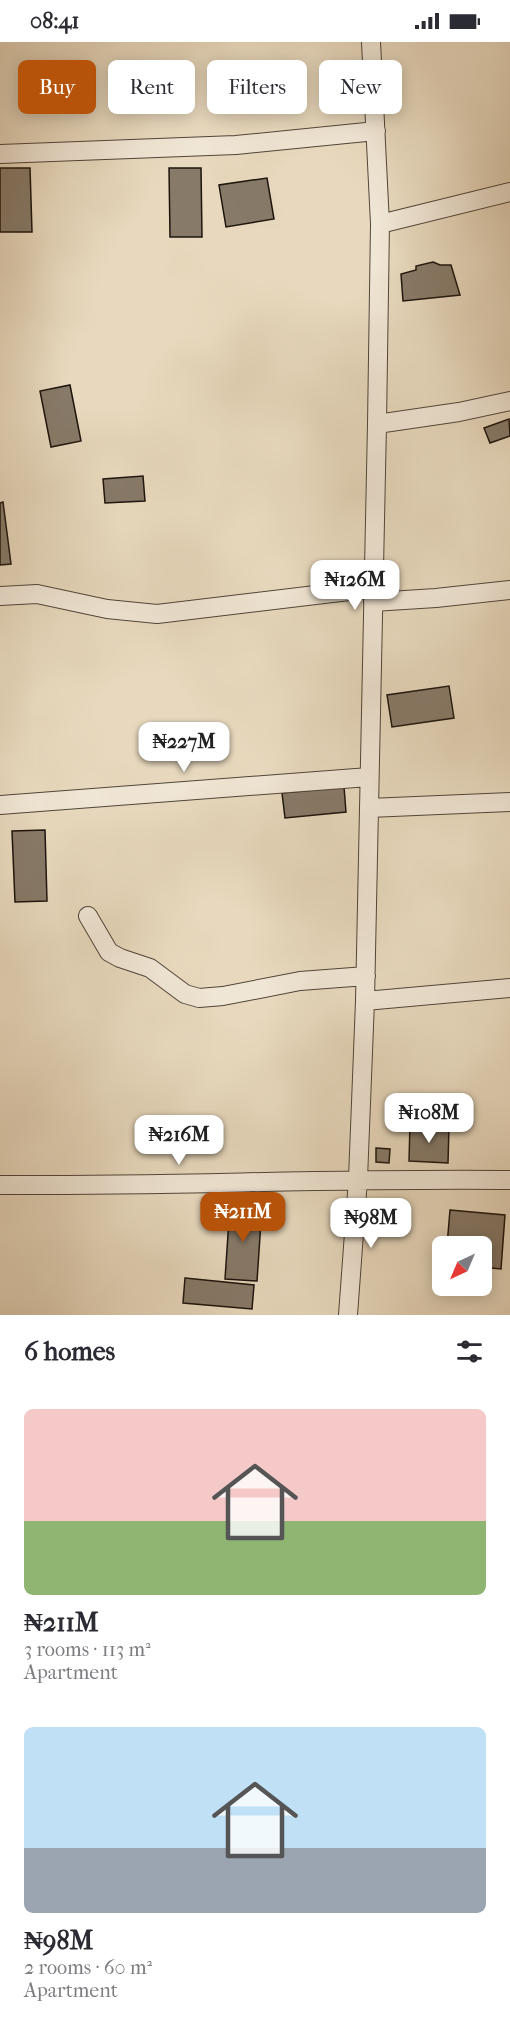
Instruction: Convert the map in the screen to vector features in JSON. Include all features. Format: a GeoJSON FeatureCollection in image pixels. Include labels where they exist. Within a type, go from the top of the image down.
{"type":"FeatureCollection","features":[{"type":"Feature","properties":{"kind":"street"},"geometry":{"type":"LineString","coordinates":[[348,1315],[358,1179],[366,976],[377,424],[380,224],[371,42]]}},
{"type":"Feature","properties":{"kind":"street"},"geometry":{"type":"LineString","coordinates":[[0,154],[236,145],[375,131]]}},
{"type":"Feature","properties":{"kind":"street"},"geometry":{"type":"LineString","coordinates":[[380,224],[510,192]]}},
{"type":"Feature","properties":{"kind":"street"},"geometry":{"type":"LineString","coordinates":[[377,424],[459,412],[510,401]]}},
{"type":"Feature","properties":{"kind":"street"},"geometry":{"type":"LineString","coordinates":[[0,596],[37,594],[107,609],[157,614],[373,595],[436,598],[510,590]]}},
{"type":"Feature","properties":{"kind":"street"},"geometry":{"type":"LineString","coordinates":[[0,805],[369,777]]}},
{"type":"Feature","properties":{"kind":"street"},"geometry":{"type":"LineString","coordinates":[[369,808],[510,802]]}},
{"type":"Feature","properties":{"kind":"street"},"geometry":{"type":"LineString","coordinates":[[87,916],[109,952],[150,968],[185,994],[199,998],[223,996],[300,981],[366,976]]}},
{"type":"Feature","properties":{"kind":"street"},"geometry":{"type":"LineString","coordinates":[[365,1001],[510,988]]}},
{"type":"Feature","properties":{"kind":"street"},"geometry":{"type":"LineString","coordinates":[[0,1185],[115,1186],[358,1179],[510,1180]]}},
{"type":"Feature","properties":{"kind":"building"},"geometry":{"type":"Polygon","coordinates":[[[0,168],[30,168],[32,232],[0,232],[0,168]]]}},
{"type":"Feature","properties":{"kind":"building"},"geometry":{"type":"Polygon","coordinates":[[[169,168],[201,168],[202,237],[170,237],[169,168]]]}},
{"type":"Feature","properties":{"kind":"building"},"geometry":{"type":"Polygon","coordinates":[[[267,178],[274,219],[226,227],[219,185],[267,178]]]}},
{"type":"Feature","properties":{"kind":"building"},"geometry":{"type":"Polygon","coordinates":[[[433,262],[440,265],[451,265],[460,295],[403,301],[401,274],[416,270],[416,266],[433,262]]]}},
{"type":"Feature","properties":{"kind":"building"},"geometry":{"type":"Polygon","coordinates":[[[70,385],[81,441],[51,447],[40,391],[70,385]]]}},
{"type":"Feature","properties":{"kind":"building"},"geometry":{"type":"Polygon","coordinates":[[[509,419],[510,436],[490,443],[484,428],[509,419]]]}},
{"type":"Feature","properties":{"kind":"building"},"geometry":{"type":"Polygon","coordinates":[[[143,476],[145,501],[105,503],[103,479],[143,476]]]}},
{"type":"Feature","properties":{"kind":"building"},"geometry":{"type":"Polygon","coordinates":[[[3,502],[11,564],[0,565],[0,503],[3,502]]]}},
{"type":"Feature","properties":{"kind":"building"},"geometry":{"type":"Polygon","coordinates":[[[449,686],[454,718],[392,727],[387,695],[449,686]]]}},
{"type":"Feature","properties":{"kind":"building"},"geometry":{"type":"Polygon","coordinates":[[[344,787],[346,812],[285,818],[282,793],[344,787]]]}},
{"type":"Feature","properties":{"kind":"building"},"geometry":{"type":"Polygon","coordinates":[[[45,830],[47,901],[15,902],[12,831],[45,830]]]}},
{"type":"Feature","properties":{"kind":"building"},"geometry":{"type":"Polygon","coordinates":[[[410,1124],[449,1126],[448,1163],[409,1161],[410,1124]]]}},
{"type":"Feature","properties":{"kind":"building"},"geometry":{"type":"Polygon","coordinates":[[[376,1148],[390,1149],[389,1163],[376,1162],[376,1148]]]}},
{"type":"Feature","properties":{"kind":"building"},"geometry":{"type":"Polygon","coordinates":[[[230,1205],[262,1207],[257,1281],[225,1279],[230,1205]]]}},
{"type":"Feature","properties":{"kind":"building"},"geometry":{"type":"Polygon","coordinates":[[[450,1210],[505,1215],[501,1269],[492,1268],[492,1236],[448,1236],[450,1210]]]}},
{"type":"Feature","properties":{"kind":"building"},"geometry":{"type":"Polygon","coordinates":[[[185,1278],[254,1285],[252,1309],[183,1303],[185,1278]]]}}]}
